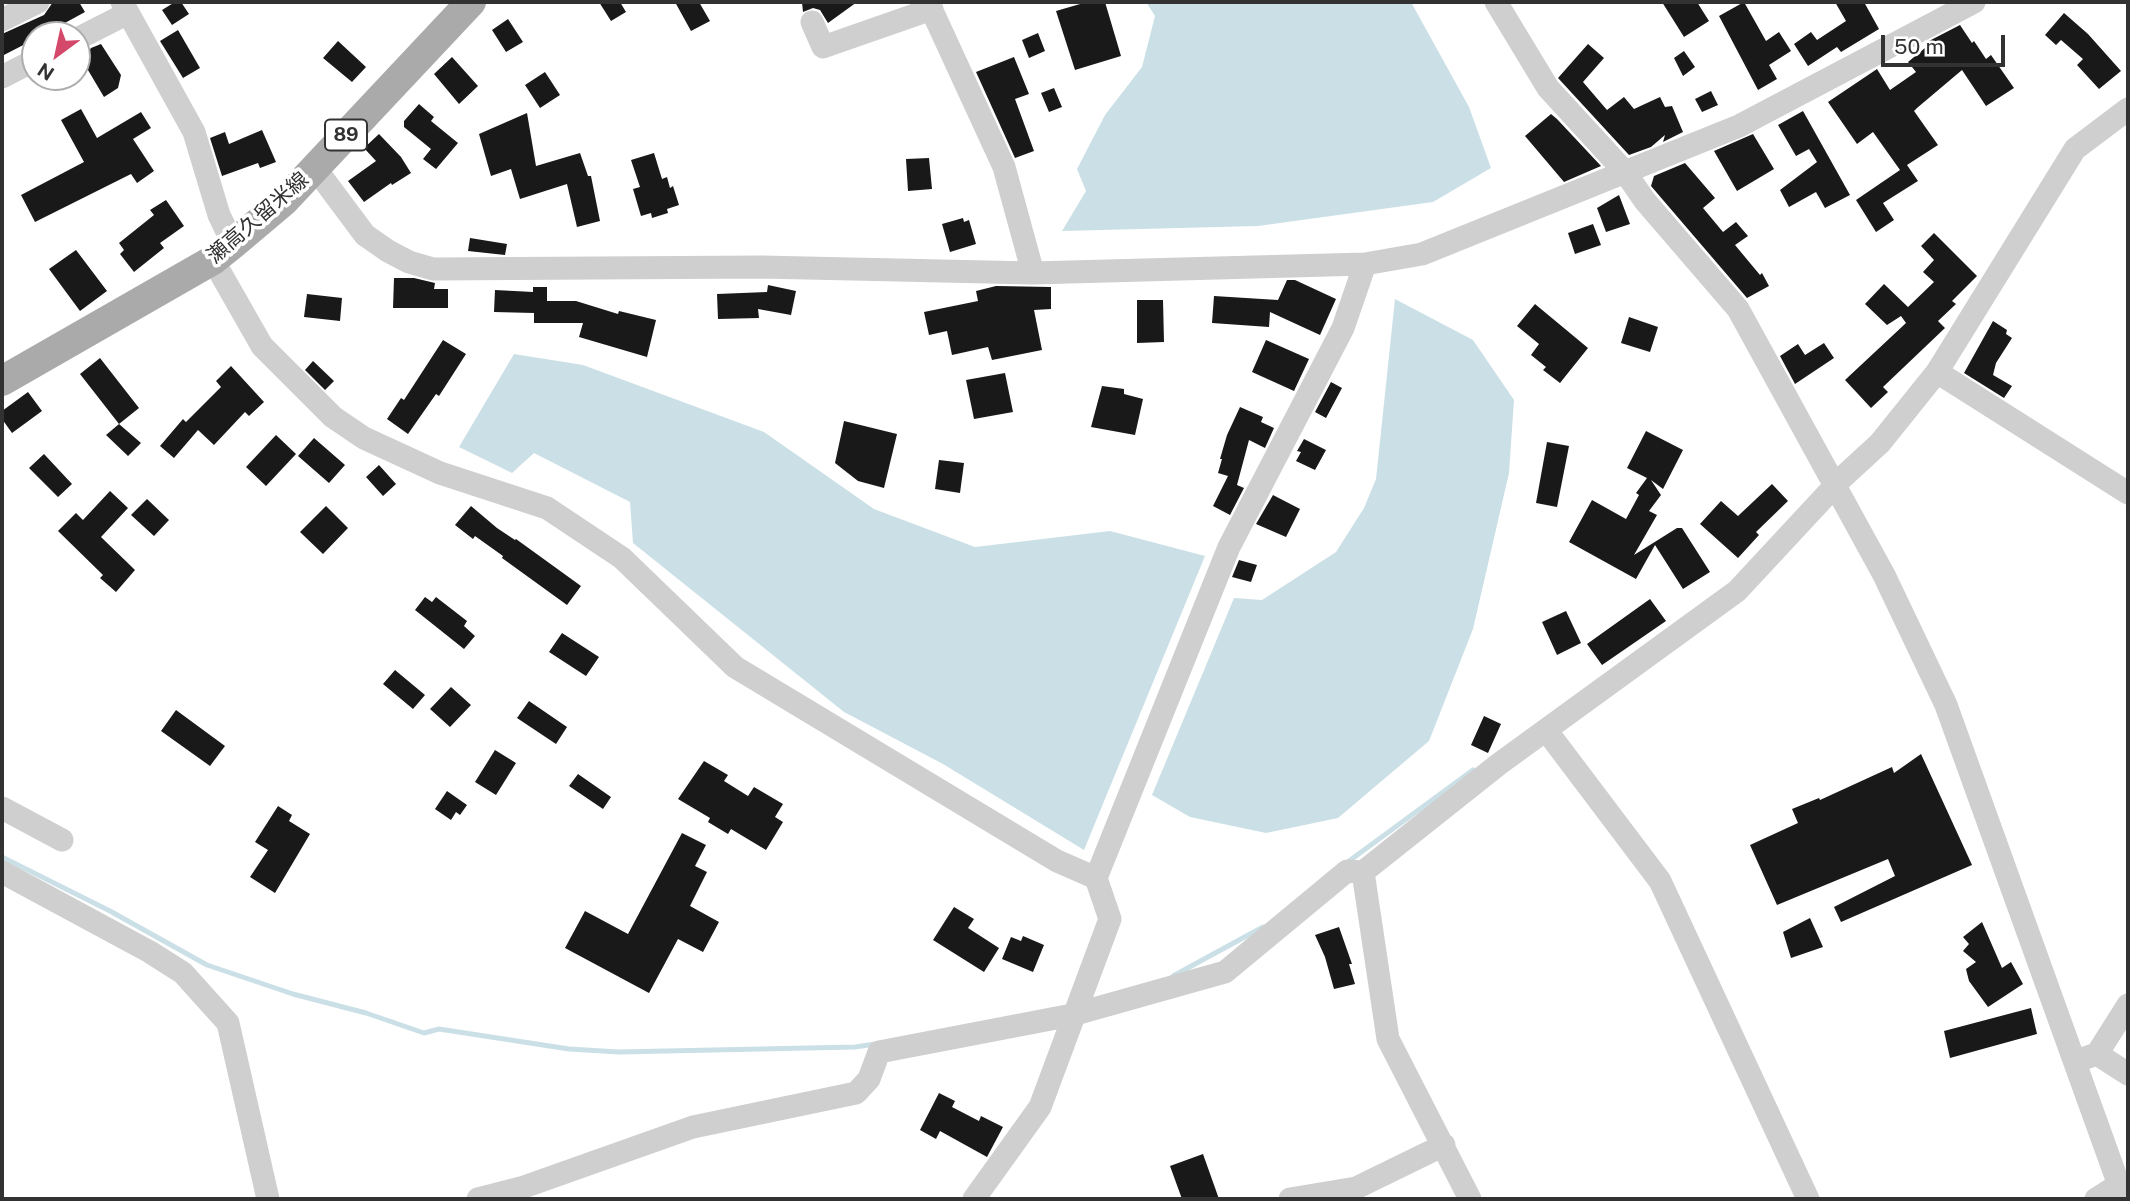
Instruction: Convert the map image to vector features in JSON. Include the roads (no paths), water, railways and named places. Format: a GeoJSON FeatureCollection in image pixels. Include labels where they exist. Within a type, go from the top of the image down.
{"type":"FeatureCollection","features":[{"type":"Feature","properties":{"kind":"main road","name":"瀬高久留米線"},"geometry":{"type":"LineString","coordinates":[[2,381],[223,252],[284,201],[471,2]]}},
{"type":"Feature","properties":{"kind":"street"},"geometry":{"type":"LineString","coordinates":[[2,20],[38,2]]}},
{"type":"Feature","properties":{"kind":"street"},"geometry":{"type":"LineString","coordinates":[[1496,2],[1548,88],[1625,172],[1645,201],[1738,310],[1884,575],[1946,705],[2087,1057],[2122,1192],[2096,1199]]}},
{"type":"Feature","properties":{"kind":"street"},"geometry":{"type":"LineString","coordinates":[[315,168],[365,234],[409,262],[433,269],[761,267],[1032,273],[1365,264],[1422,254],[1739,126],[1974,2]]}},
{"type":"Feature","properties":{"kind":"street"},"geometry":{"type":"LineString","coordinates":[[812,22],[823,47],[930,5],[1004,167],[1032,273]]}},
{"type":"Feature","properties":{"kind":"street"},"geometry":{"type":"LineString","coordinates":[[91,29],[125,7],[194,132],[219,215],[223,252],[262,346],[333,417],[364,438],[440,473],[547,508],[622,558],[735,667],[1057,861],[1096,878]]}},
{"type":"Feature","properties":{"kind":"street"},"geometry":{"type":"LineString","coordinates":[[2,77],[21,67]]}},
{"type":"Feature","properties":{"kind":"street"},"geometry":{"type":"LineString","coordinates":[[478,1199],[521,1188],[694,1127],[856,1093],[869,1079],[879,1052],[1072,1015],[1225,972],[1347,871],[1363,872],[1499,764],[1737,591],[1843,477],[1881,443],[1937,372],[2075,149],[2128,109]]}},
{"type":"Feature","properties":{"kind":"street"},"geometry":{"type":"LineString","coordinates":[[974,1199],[1040,1107],[1072,1015],[1110,919],[1096,878],[1229,547],[1343,328],[1365,264]]}},
{"type":"Feature","properties":{"kind":"street"},"geometry":{"type":"LineString","coordinates":[[1937,372],[2128,493]]}},
{"type":"Feature","properties":{"kind":"street"},"geometry":{"type":"LineString","coordinates":[[1546,730],[1660,881],[1808,1199]]}},
{"type":"Feature","properties":{"kind":"street"},"geometry":{"type":"LineString","coordinates":[[2,808],[62,841]]}},
{"type":"Feature","properties":{"kind":"street"},"geometry":{"type":"LineString","coordinates":[[2,872],[150,952],[183,973],[228,1023],[268,1199]]}},
{"type":"Feature","properties":{"kind":"street"},"geometry":{"type":"LineString","coordinates":[[1363,872],[1388,1039],[1470,1199]]}},
{"type":"Feature","properties":{"kind":"street"},"geometry":{"type":"LineString","coordinates":[[2087,1057],[2128,1005]]}},
{"type":"Feature","properties":{"kind":"street"},"geometry":{"type":"LineString","coordinates":[[2087,1057],[2128,1074]]}},
{"type":"Feature","properties":{"kind":"street"},"geometry":{"type":"LineString","coordinates":[[1290,1199],[1356,1188],[1444,1145]]}},
{"type":"Feature","properties":{"kind":"waterway"},"geometry":{"type":"LineString","coordinates":[[1345,864],[1473,770]]}},
{"type":"Feature","properties":{"kind":"waterway"},"geometry":{"type":"LineString","coordinates":[[2,857],[110,911],[207,965],[424,1033],[439,1029],[569,1049],[619,1052],[855,1047],[875,1044]]}},
{"type":"Feature","properties":{"kind":"waterway"},"geometry":{"type":"LineString","coordinates":[[1173,976],[1263,927]]}}]}
